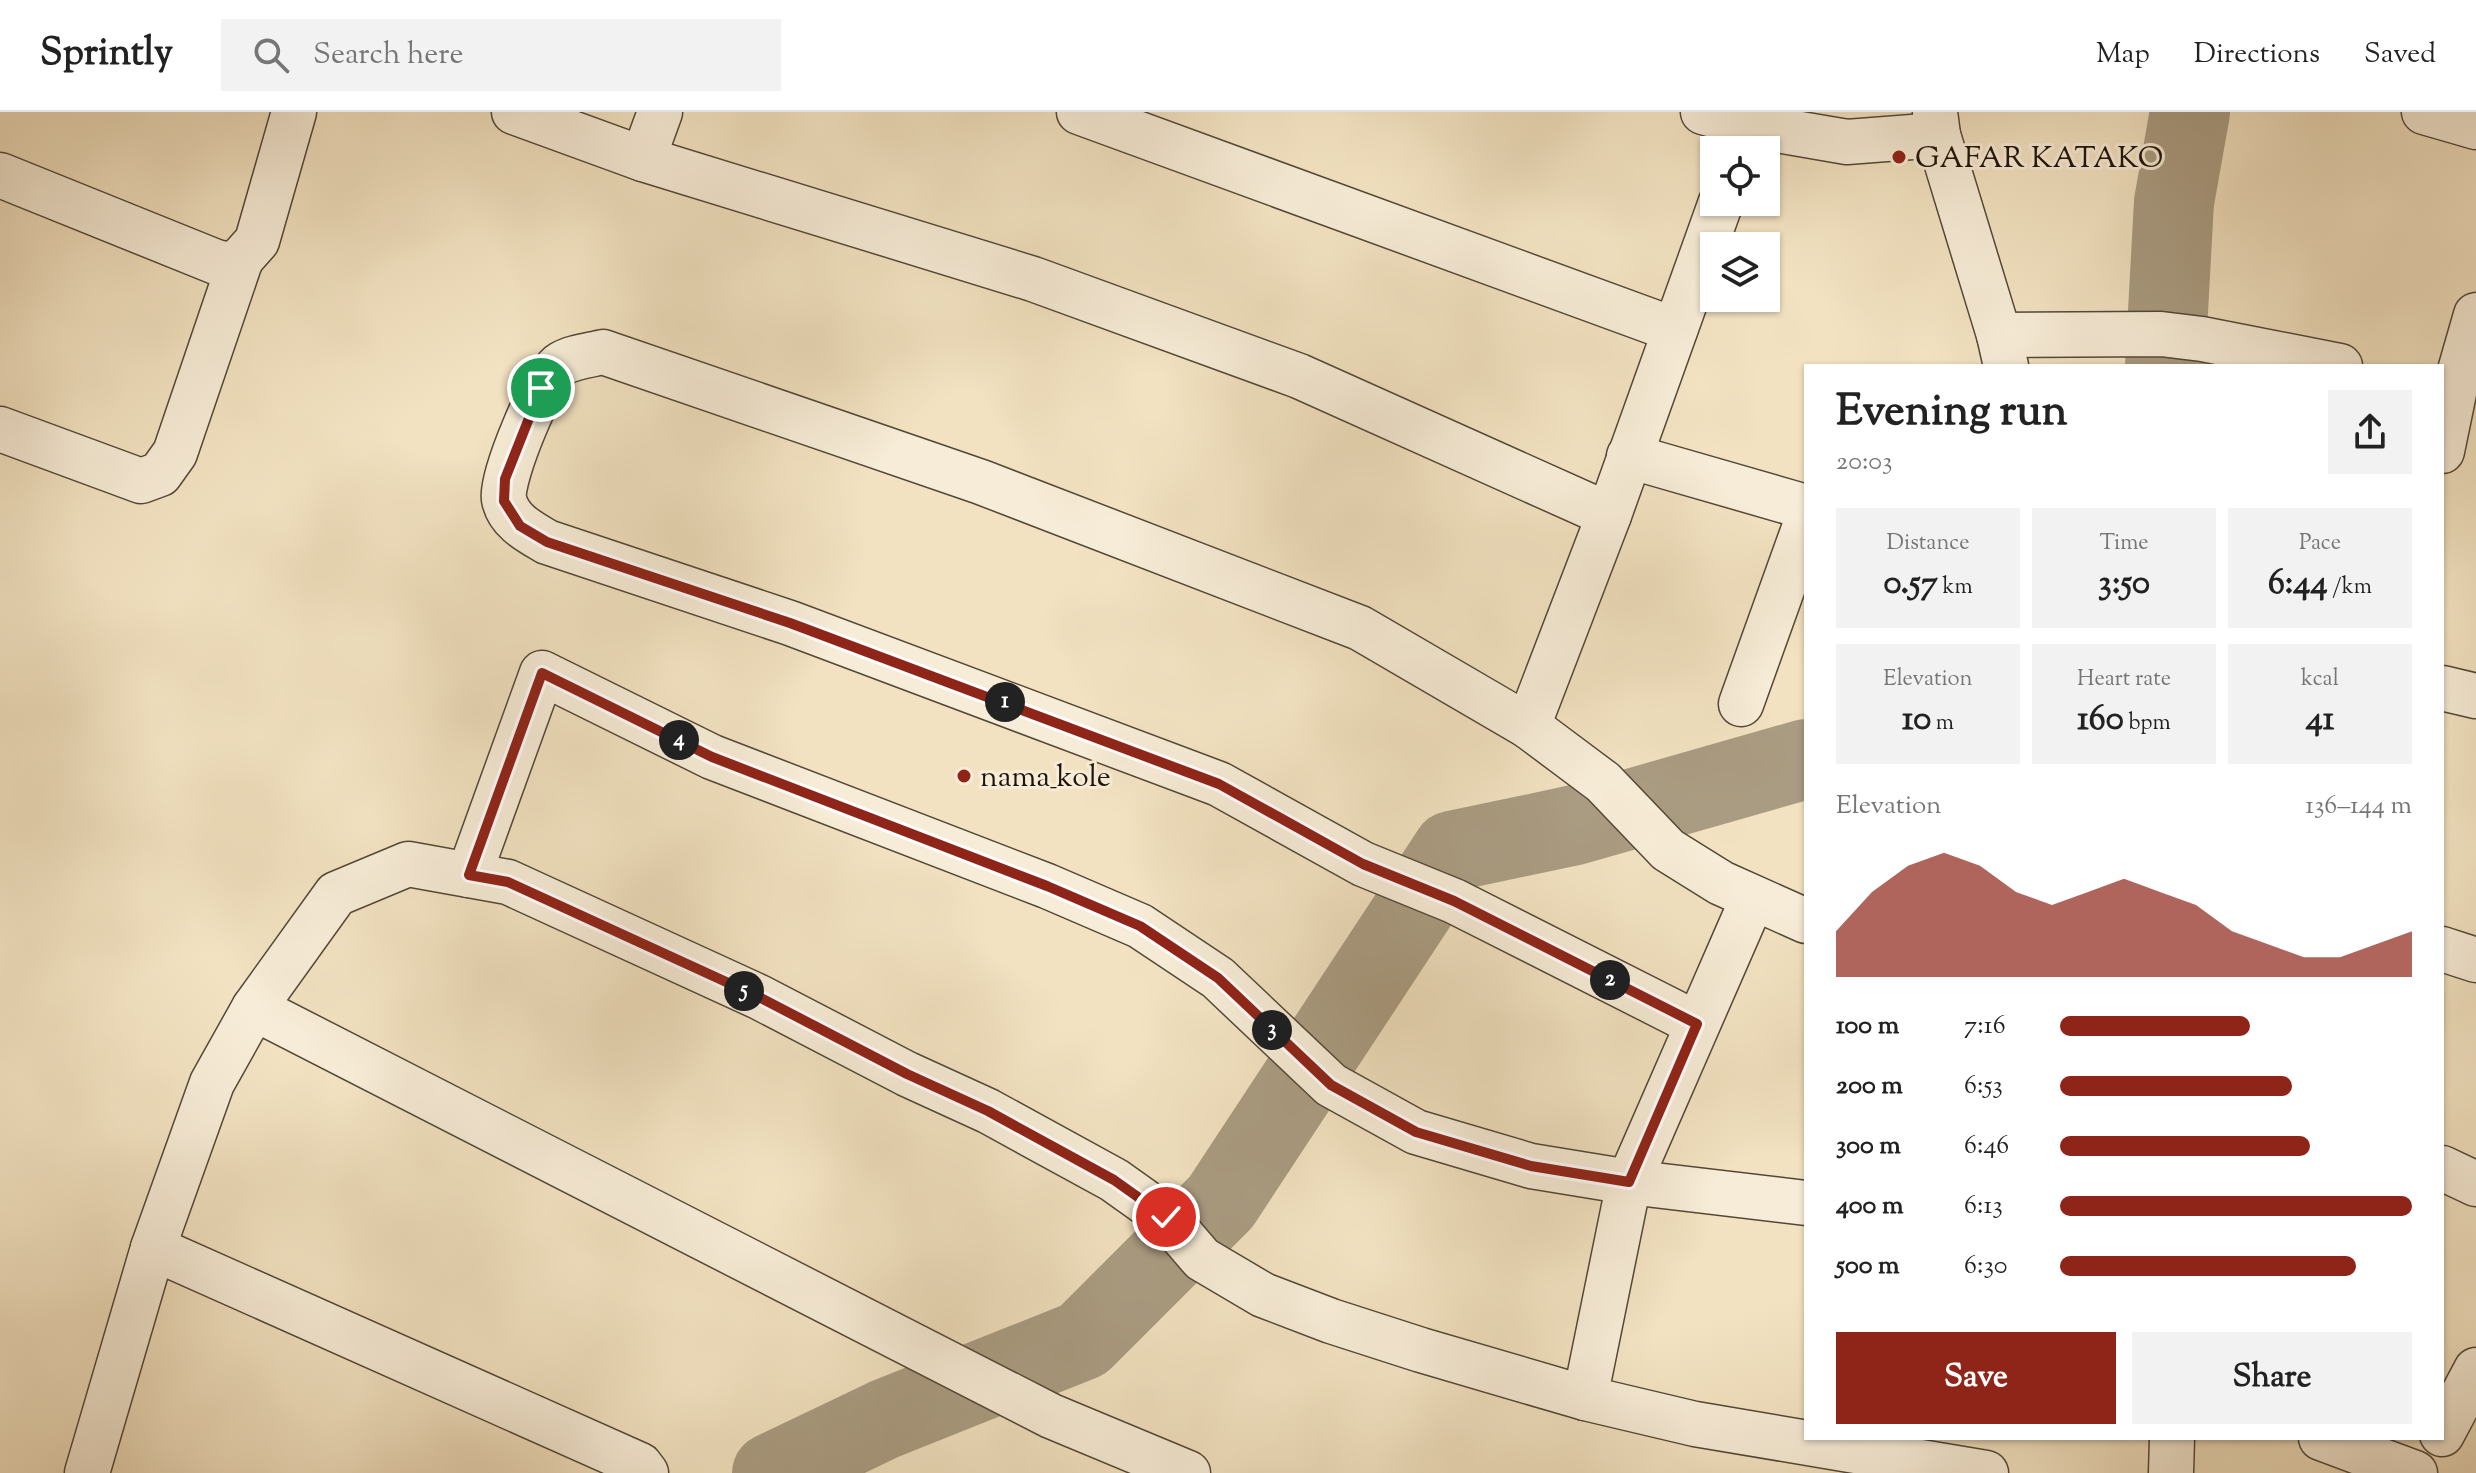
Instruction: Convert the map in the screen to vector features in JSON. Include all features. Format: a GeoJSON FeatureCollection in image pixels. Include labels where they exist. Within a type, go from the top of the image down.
{"type":"FeatureCollection","features":[{"type":"Feature","properties":{"kind":"street"},"geometry":{"type":"LineString","coordinates":[[0,175],[229,265],[241,259],[257,241],[294,112]]}},
{"type":"Feature","properties":{"kind":"street"},"geometry":{"type":"LineString","coordinates":[[514,112],[643,159],[1033,279],[1284,371],[1609,515]]}},
{"type":"Feature","properties":{"kind":"street"},"geometry":{"type":"LineString","coordinates":[[643,159],[660,112]]}},
{"type":"Feature","properties":{"kind":"street"},"geometry":{"type":"LineString","coordinates":[[1079,112],[1675,330]]}},
{"type":"Feature","properties":{"kind":"street"},"geometry":{"type":"LineString","coordinates":[[1703,112],[1742,136]]}},
{"type":"Feature","properties":{"kind":"street"},"geometry":{"type":"LineString","coordinates":[[2424,112],[2476,127]]}},
{"type":"Feature","properties":{"kind":"street"},"geometry":{"type":"LineString","coordinates":[[1780,139],[1847,142],[1937,124],[2003,350],[2181,337],[2329,364]]}},
{"type":"Feature","properties":{"kind":"street"},"geometry":{"type":"LineString","coordinates":[[1528,726],[1609,515],[1716,216]]}},
{"type":"Feature","properties":{"kind":"street"},"geometry":{"type":"LineString","coordinates":[[0,429],[141,481],[160,474],[175,453],[241,259]]}},
{"type":"Feature","properties":{"kind":"street"},"geometry":{"type":"LineString","coordinates":[[2444,443],[2476,315]]}},
{"type":"Feature","properties":{"kind":"street"},"geometry":{"type":"LineString","coordinates":[[1697,1024],[1454,901],[1363,864],[1219,784],[790,623],[547,542],[520,526],[504,501],[505,479],[541,388],[560,364],[603,352],[981,482],[1360,628],[1528,726],[1603,782],[1668,850],[1721,883],[1804,920]]}},
{"type":"Feature","properties":{"kind":"street"},"geometry":{"type":"LineString","coordinates":[[1629,456],[1804,506]]}},
{"type":"Feature","properties":{"kind":"street"},"geometry":{"type":"LineString","coordinates":[[1741,704],[1804,529]]}},
{"type":"Feature","properties":{"kind":"street"},"geometry":{"type":"LineString","coordinates":[[469,875],[542,673],[712,757],[1047,886],[1140,926],[1218,978],[1331,1085],[1416,1132],[1531,1166],[1629,1182],[1804,1203]]}},
{"type":"Feature","properties":{"kind":"street"},"geometry":{"type":"LineString","coordinates":[[2444,688],[2476,696]]}},
{"type":"Feature","properties":{"kind":"street"},"geometry":{"type":"LineString","coordinates":[[87,1473],[153,1248],[212,1083],[254,1008],[336,894],[408,864],[508,882],[759,997],[907,1074],[988,1111],[1114,1180],[1166,1217],[1202,1259],[1263,1295],[1331,1321],[1585,1398],[1850,1462],[1986,1473]]}},
{"type":"Feature","properties":{"kind":"street"},"geometry":{"type":"LineString","coordinates":[[1585,1398],[1629,1182],[1753,898]]}},
{"type":"Feature","properties":{"kind":"street"},"geometry":{"type":"LineString","coordinates":[[2444,950],[2476,960]]}},
{"type":"Feature","properties":{"kind":"street"},"geometry":{"type":"LineString","coordinates":[[254,1008],[1051,1416],[1188,1473]]}},
{"type":"Feature","properties":{"kind":"street"},"geometry":{"type":"LineString","coordinates":[[2444,1169],[2476,1184]]}},
{"type":"Feature","properties":{"kind":"street"},"geometry":{"type":"LineString","coordinates":[[153,1248],[643,1469]]}},
{"type":"Feature","properties":{"kind":"street"},"geometry":{"type":"LineString","coordinates":[[2444,1430],[2476,1370]]}},
{"type":"Feature","properties":{"kind":"street"},"geometry":{"type":"LineString","coordinates":[[2171,1473],[2172,1440]]}},
{"type":"Feature","properties":{"kind":"street"},"geometry":{"type":"LineString","coordinates":[[2326,1440],[2415,1473]]}},
{"type":"Feature","properties":{"kind":"street"},"geometry":{"type":"LineString","coordinates":[[2421,1473],[2439,1440]]}},
{"type":"Feature","properties":{"kind":"waterway"},"geometry":{"type":"LineString","coordinates":[[2165,364],[2174,202],[2190,112]]}},
{"type":"Feature","properties":{"kind":"waterway"},"geometry":{"type":"LineString","coordinates":[[772,1473],[885,1419],[1083,1340],[1221,1202],[1452,851],[1575,825],[1804,760]]}},
{"type":"Feature","properties":{"kind":"place","name":"GAFAR KATAKO"},"geometry":{"type":"Point","coordinates":[1899,157]}},
{"type":"Feature","properties":{"kind":"place","name":"nama_kole"},"geometry":{"type":"Point","coordinates":[964,776]}},
{"type":"Feature","properties":{"kind":"route"},"geometry":{"type":"LineString","coordinates":[[541,388],[505,479],[504,501],[520,526],[547,542],[790,623],[1219,784],[1363,864],[1454,901],[1697,1024],[1629,1182],[1531,1166],[1416,1132],[1331,1085],[1218,978],[1140,926],[1047,886],[712,757],[542,673],[469,875],[508,882],[759,997],[907,1074],[988,1111],[1114,1180],[1166,1217]]}}]}
